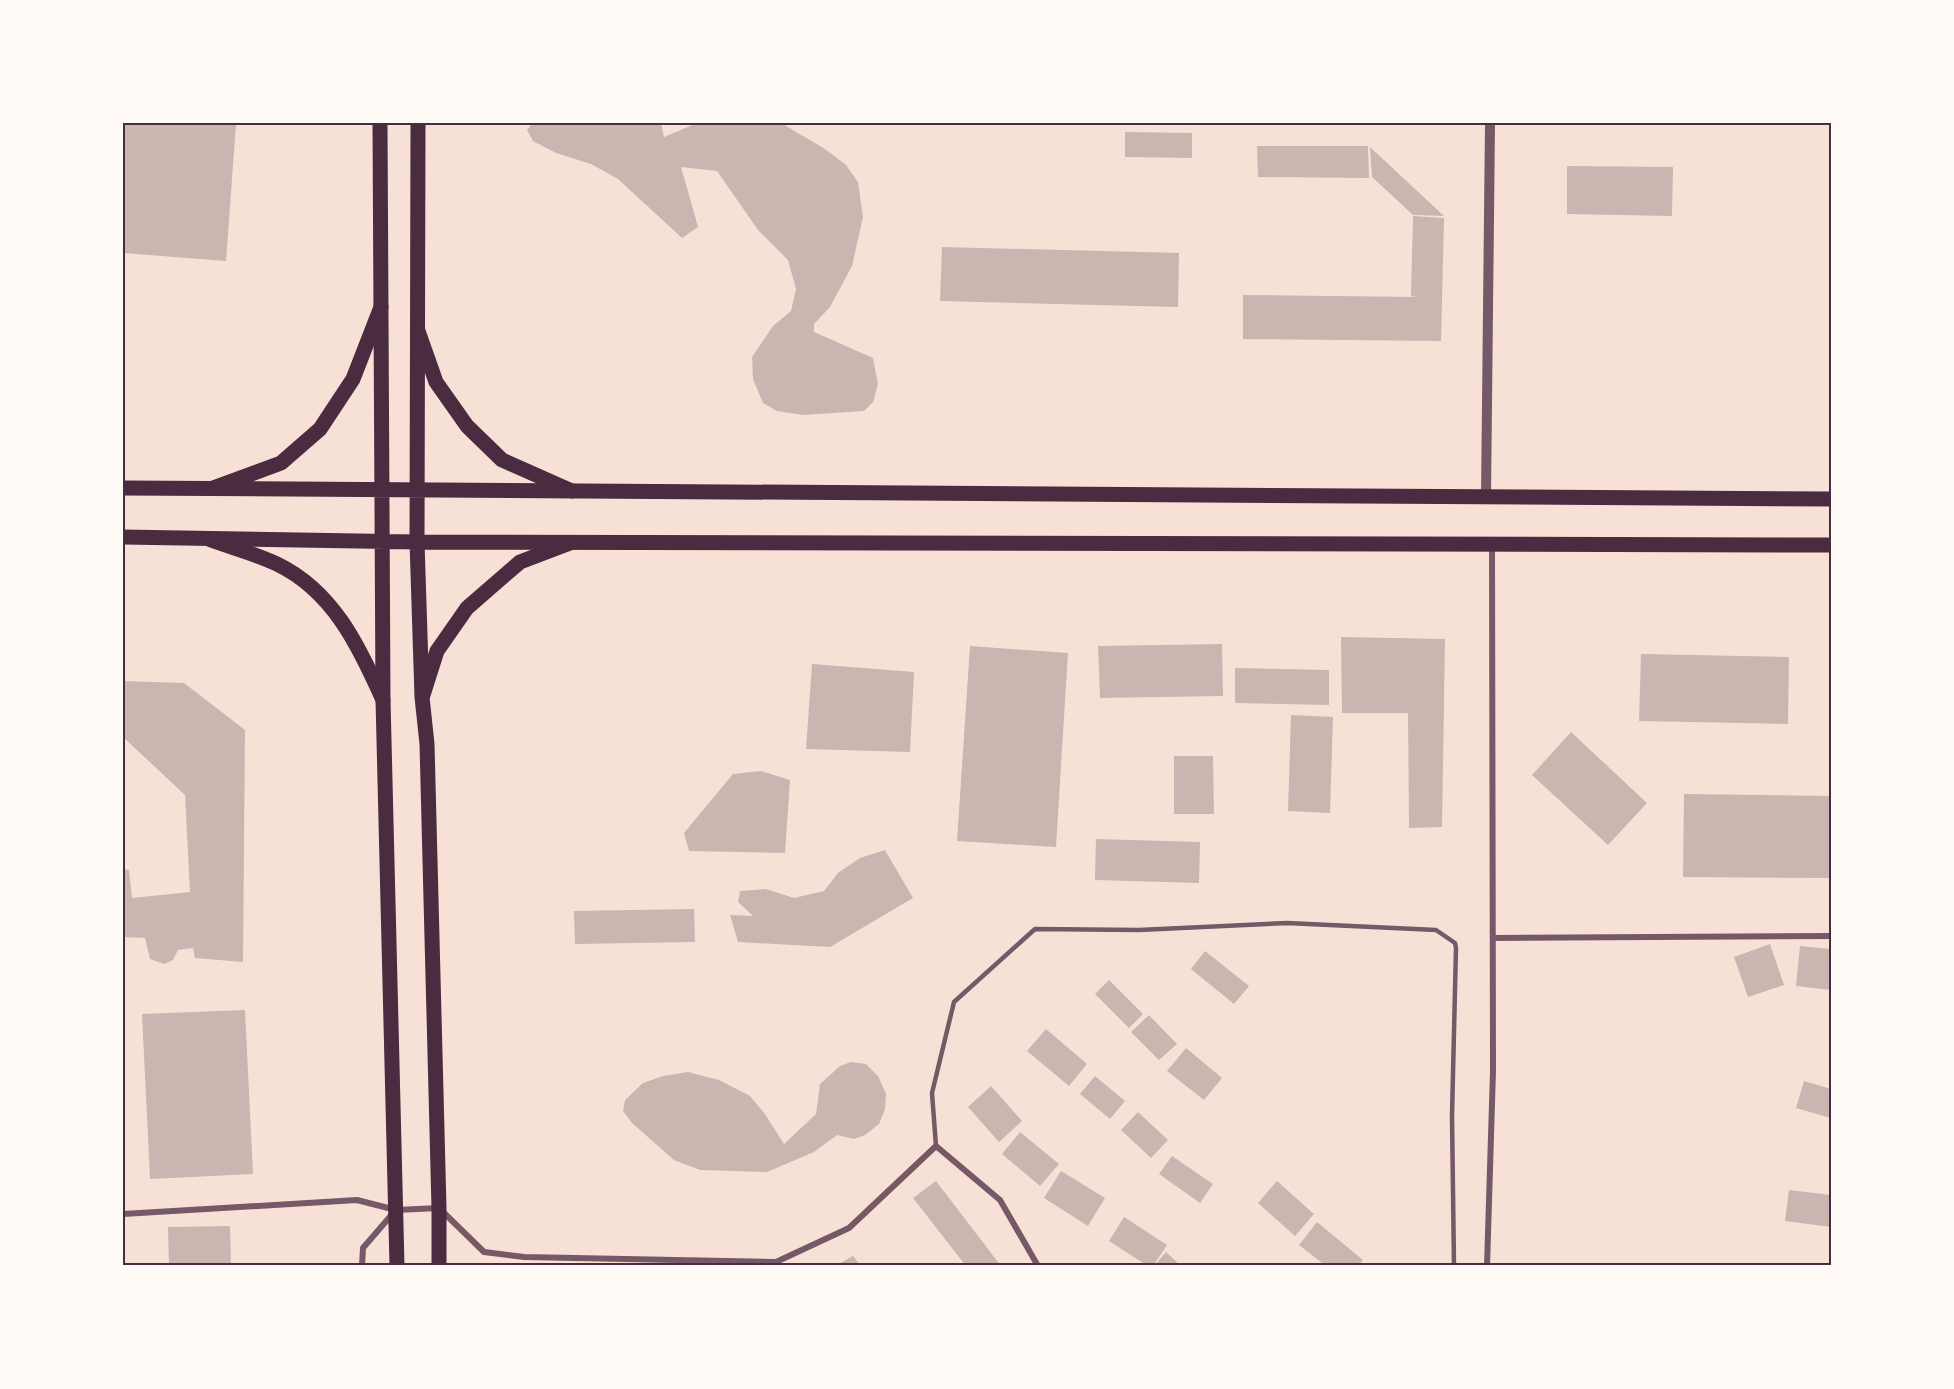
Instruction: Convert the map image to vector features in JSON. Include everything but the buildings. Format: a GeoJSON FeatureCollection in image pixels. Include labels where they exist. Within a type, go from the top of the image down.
{"type":"FeatureCollection","features":[{"type":"Feature","properties":{"kind":"main road"},"geometry":{"type":"LineString","coordinates":[[380,123],[383,700],[397,1266]]}},
{"type":"Feature","properties":{"kind":"main road"},"geometry":{"type":"LineString","coordinates":[[418,123],[417,542],[422,697],[427,744],[440,1208],[439,1266]]}},
{"type":"Feature","properties":{"kind":"main road"},"geometry":{"type":"LineString","coordinates":[[210,489],[281,464],[320,429],[353,379],[382,304]]}},
{"type":"Feature","properties":{"kind":"main road"},"geometry":{"type":"LineString","coordinates":[[418,329],[436,382],[467,426],[502,460],[575,492]]}},
{"type":"Feature","properties":{"kind":"main road"},"geometry":{"type":"LineString","coordinates":[[123,488],[1831,499]]}},
{"type":"Feature","properties":{"kind":"main road"},"geometry":{"type":"LineString","coordinates":[[123,537],[417,542],[1831,545]]}},
{"type":"Feature","properties":{"kind":"main road"},"geometry":{"type":"LineString","coordinates":[[206,538],[278,564],[321,593],[359,645],[383,700]]}},
{"type":"Feature","properties":{"kind":"main road"},"geometry":{"type":"LineString","coordinates":[[422,697],[437,651],[467,608],[520,562],[572,542]]}},
{"type":"Feature","properties":{"kind":"street"},"geometry":{"type":"LineString","coordinates":[[1486,497],[1490,123]]}},
{"type":"Feature","properties":{"kind":"street"},"geometry":{"type":"LineString","coordinates":[[1487,1266],[1493,1071],[1492,544]]}},
{"type":"Feature","properties":{"kind":"street"},"geometry":{"type":"LineString","coordinates":[[1493,938],[1831,936]]}},
{"type":"Feature","properties":{"kind":"street"},"geometry":{"type":"LineString","coordinates":[[123,1214],[357,1200],[396,1210],[440,1208],[484,1252],[524,1257],[638,1262],[776,1262],[849,1228],[936,1146],[1000,1200],[1038,1266]]}},
{"type":"Feature","properties":{"kind":"street"},"geometry":{"type":"LineString","coordinates":[[363,1266],[363,1248],[396,1210]]}},
{"type":"Feature","properties":{"kind":"lane"},"geometry":{"type":"LineString","coordinates":[[936,1146],[932,1093],[954,1002],[1035,929],[1139,930],[1287,923],[1436,930],[1455,943],[1456,948],[1452,1116],[1454,1266]]}}]}
